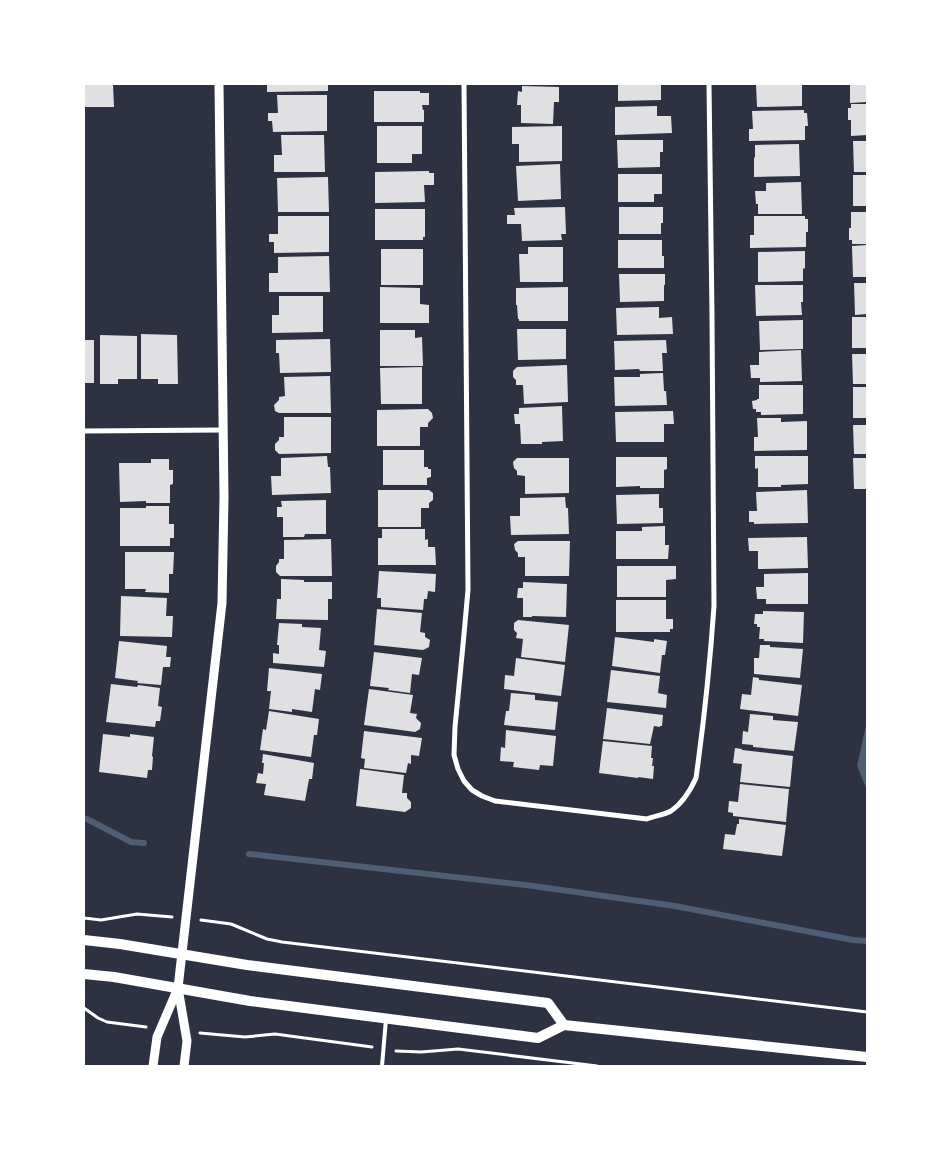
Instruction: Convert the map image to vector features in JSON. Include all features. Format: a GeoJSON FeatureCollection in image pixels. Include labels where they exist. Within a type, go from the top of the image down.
{"type":"FeatureCollection","features":[{"type":"Feature","properties":{"kind":"main road"},"geometry":{"type":"LineString","coordinates":[[84,940],[120,944],[247,965],[548,1003],[564,1025]]}},
{"type":"Feature","properties":{"kind":"main road"},"geometry":{"type":"LineString","coordinates":[[84,974],[114,977],[250,1001],[538,1038],[564,1025],[867,1057]]}},
{"type":"Feature","properties":{"kind":"street"},"geometry":{"type":"LineString","coordinates":[[153,1066],[157,1037],[178,988],[222,602],[223,430],[219,84]]}},
{"type":"Feature","properties":{"kind":"street"},"geometry":{"type":"LineString","coordinates":[[464,84],[468,590],[454,755],[464,781],[472,790],[495,801],[647,819],[670,812],[691,790],[696,778],[712,640],[714,606],[708,84]]}},
{"type":"Feature","properties":{"kind":"street"},"geometry":{"type":"LineString","coordinates":[[84,432],[223,430]]}},
{"type":"Feature","properties":{"kind":"street"},"geometry":{"type":"LineString","coordinates":[[178,988],[187,1042],[184,1066]]}},
{"type":"Feature","properties":{"kind":"lane"},"geometry":{"type":"LineString","coordinates":[[382,1066],[386,1018]]}},
{"type":"Feature","properties":{"kind":"path"},"geometry":{"type":"LineString","coordinates":[[84,918],[101,920],[137,914],[160,916]]}},
{"type":"Feature","properties":{"kind":"path"},"geometry":{"type":"LineString","coordinates":[[212,922],[231,924],[265,938],[282,942],[867,1012]]}},
{"type":"Feature","properties":{"kind":"path"},"geometry":{"type":"LineString","coordinates":[[84,1008],[107,1022],[133,1025]]}},
{"type":"Feature","properties":{"kind":"path"},"geometry":{"type":"LineString","coordinates":[[211,1035],[245,1038],[275,1034],[405,1052],[462,1049],[597,1066]]}},
{"type":"Feature","properties":{"kind":"water"},"geometry":{"type":"Polygon","coordinates":[[[867,721],[867,790],[857,766],[867,721]]]}},
{"type":"Feature","properties":{"kind":"building"},"geometry":{"type":"Polygon","coordinates":[[[84,84],[113,84],[114,107],[84,107],[84,84]]]}},
{"type":"Feature","properties":{"kind":"building"},"geometry":{"type":"Polygon","coordinates":[[[267,84],[328,84],[328,91],[267,92],[267,84]]]}},
{"type":"Feature","properties":{"kind":"building"},"geometry":{"type":"Polygon","coordinates":[[[618,84],[661,84],[661,100],[618,101],[618,84]]]}},
{"type":"Feature","properties":{"kind":"building"},"geometry":{"type":"Polygon","coordinates":[[[756,84],[802,84],[802,106],[757,107],[756,84]]]}},
{"type":"Feature","properties":{"kind":"building"},"geometry":{"type":"Polygon","coordinates":[[[850,84],[867,84],[867,102],[850,103],[850,84]]]}},
{"type":"Feature","properties":{"kind":"building"},"geometry":{"type":"Polygon","coordinates":[[[522,86],[559,87],[559,102],[554,102],[553,124],[521,123],[521,105],[517,105],[518,91],[522,92],[522,86]]]}},
{"type":"Feature","properties":{"kind":"building"},"geometry":{"type":"Polygon","coordinates":[[[374,91],[420,91],[420,93],[429,93],[429,105],[422,105],[424,122],[374,122],[374,91]]]}},
{"type":"Feature","properties":{"kind":"building"},"geometry":{"type":"Polygon","coordinates":[[[277,95],[327,95],[327,131],[273,132],[272,121],[268,121],[268,113],[278,113],[277,95]]]}},
{"type":"Feature","properties":{"kind":"building"},"geometry":{"type":"Polygon","coordinates":[[[851,104],[867,104],[867,135],[851,136],[851,120],[848,120],[848,108],[851,108],[851,104]]]}},
{"type":"Feature","properties":{"kind":"building"},"geometry":{"type":"Polygon","coordinates":[[[657,106],[657,116],[671,116],[672,133],[615,135],[615,107],[657,106]]]}},
{"type":"Feature","properties":{"kind":"building"},"geometry":{"type":"Polygon","coordinates":[[[804,110],[804,113],[807,113],[808,126],[805,126],[805,140],[749,141],[749,129],[753,129],[752,111],[804,110]]]}},
{"type":"Feature","properties":{"kind":"building"},"geometry":{"type":"Polygon","coordinates":[[[377,126],[422,126],[422,154],[412,154],[412,163],[377,163],[377,126]]]}},
{"type":"Feature","properties":{"kind":"building"},"geometry":{"type":"Polygon","coordinates":[[[562,126],[562,161],[519,162],[519,144],[512,144],[512,127],[562,126]]]}},
{"type":"Feature","properties":{"kind":"building"},"geometry":{"type":"Polygon","coordinates":[[[281,135],[324,135],[325,172],[274,172],[274,155],[282,155],[281,135]]]}},
{"type":"Feature","properties":{"kind":"building"},"geometry":{"type":"Polygon","coordinates":[[[617,140],[663,140],[663,152],[660,152],[660,167],[618,168],[617,140]]]}},
{"type":"Feature","properties":{"kind":"building"},"geometry":{"type":"Polygon","coordinates":[[[853,141],[867,141],[867,172],[854,172],[853,141]]]}},
{"type":"Feature","properties":{"kind":"building"},"geometry":{"type":"Polygon","coordinates":[[[799,144],[800,176],[754,177],[755,145],[799,144]]]}},
{"type":"Feature","properties":{"kind":"building"},"geometry":{"type":"Polygon","coordinates":[[[560,164],[561,199],[518,201],[516,166],[560,164]]]}},
{"type":"Feature","properties":{"kind":"building"},"geometry":{"type":"Polygon","coordinates":[[[429,171],[429,173],[434,173],[434,185],[424,185],[425,202],[375,203],[375,172],[429,171]]]}},
{"type":"Feature","properties":{"kind":"building"},"geometry":{"type":"Polygon","coordinates":[[[618,174],[662,174],[662,194],[654,194],[654,202],[618,202],[618,174]]]}},
{"type":"Feature","properties":{"kind":"building"},"geometry":{"type":"Polygon","coordinates":[[[853,175],[867,175],[867,206],[853,206],[853,175]]]}},
{"type":"Feature","properties":{"kind":"building"},"geometry":{"type":"Polygon","coordinates":[[[328,177],[329,212],[278,212],[277,178],[328,177]]]}},
{"type":"Feature","properties":{"kind":"building"},"geometry":{"type":"Polygon","coordinates":[[[801,182],[802,214],[758,214],[755,191],[766,191],[766,183],[801,182]]]}},
{"type":"Feature","properties":{"kind":"building"},"geometry":{"type":"Polygon","coordinates":[[[565,207],[566,234],[561,234],[562,240],[522,241],[521,224],[507,224],[507,215],[515,215],[514,208],[565,207]]]}},
{"type":"Feature","properties":{"kind":"building"},"geometry":{"type":"Polygon","coordinates":[[[619,207],[663,207],[661,234],[619,234],[619,207]]]}},
{"type":"Feature","properties":{"kind":"building"},"geometry":{"type":"Polygon","coordinates":[[[375,209],[425,209],[425,237],[423,237],[423,240],[375,240],[375,209]]]}},
{"type":"Feature","properties":{"kind":"building"},"geometry":{"type":"Polygon","coordinates":[[[851,212],[867,212],[867,244],[852,244],[852,240],[849,240],[851,212]]]}},
{"type":"Feature","properties":{"kind":"building"},"geometry":{"type":"Polygon","coordinates":[[[278,216],[329,216],[329,252],[274,253],[274,242],[269,242],[269,234],[278,234],[278,216]]]}},
{"type":"Feature","properties":{"kind":"building"},"geometry":{"type":"Polygon","coordinates":[[[754,216],[805,216],[805,219],[808,219],[806,247],[750,248],[750,235],[754,235],[754,216]]]}},
{"type":"Feature","properties":{"kind":"building"},"geometry":{"type":"Polygon","coordinates":[[[618,240],[662,240],[664,268],[618,268],[618,240]]]}},
{"type":"Feature","properties":{"kind":"building"},"geometry":{"type":"Polygon","coordinates":[[[867,245],[867,277],[853,277],[852,246],[867,245]]]}},
{"type":"Feature","properties":{"kind":"building"},"geometry":{"type":"Polygon","coordinates":[[[528,247],[563,247],[563,282],[520,282],[519,254],[528,254],[528,247]]]}},
{"type":"Feature","properties":{"kind":"building"},"geometry":{"type":"Polygon","coordinates":[[[381,249],[423,249],[423,285],[381,285],[381,249]]]}},
{"type":"Feature","properties":{"kind":"building"},"geometry":{"type":"Polygon","coordinates":[[[805,251],[803,281],[758,282],[758,252],[805,251]]]}},
{"type":"Feature","properties":{"kind":"building"},"geometry":{"type":"Polygon","coordinates":[[[329,256],[330,292],[269,292],[269,273],[278,273],[278,257],[329,256]]]}},
{"type":"Feature","properties":{"kind":"building"},"geometry":{"type":"Polygon","coordinates":[[[619,274],[665,274],[664,301],[620,302],[619,274]]]}},
{"type":"Feature","properties":{"kind":"building"},"geometry":{"type":"Polygon","coordinates":[[[854,283],[867,283],[867,314],[855,315],[854,283]]]}},
{"type":"Feature","properties":{"kind":"building"},"geometry":{"type":"Polygon","coordinates":[[[755,285],[803,285],[802,315],[756,316],[755,285]]]}},
{"type":"Feature","properties":{"kind":"building"},"geometry":{"type":"Polygon","coordinates":[[[380,287],[420,288],[420,304],[429,305],[429,323],[380,323],[380,287]]]}},
{"type":"Feature","properties":{"kind":"building"},"geometry":{"type":"Polygon","coordinates":[[[568,287],[568,321],[519,321],[516,305],[516,288],[568,287]]]}},
{"type":"Feature","properties":{"kind":"building"},"geometry":{"type":"Polygon","coordinates":[[[279,296],[323,296],[323,332],[272,333],[272,315],[279,315],[279,296]]]}},
{"type":"Feature","properties":{"kind":"building"},"geometry":{"type":"Polygon","coordinates":[[[659,307],[659,318],[672,317],[673,334],[617,335],[616,308],[659,307]]]}},
{"type":"Feature","properties":{"kind":"building"},"geometry":{"type":"Polygon","coordinates":[[[852,317],[867,317],[867,348],[852,348],[852,317]]]}},
{"type":"Feature","properties":{"kind":"building"},"geometry":{"type":"Polygon","coordinates":[[[803,320],[803,349],[760,350],[759,321],[803,320]]]}},
{"type":"Feature","properties":{"kind":"building"},"geometry":{"type":"Polygon","coordinates":[[[517,329],[566,329],[566,359],[518,360],[517,329]]]}},
{"type":"Feature","properties":{"kind":"building"},"geometry":{"type":"Polygon","coordinates":[[[380,330],[415,330],[415,338],[422,337],[423,366],[380,366],[380,330]]]}},
{"type":"Feature","properties":{"kind":"building"},"geometry":{"type":"Polygon","coordinates":[[[141,334],[177,335],[178,384],[158,384],[158,379],[141,379],[141,334]]]}},
{"type":"Feature","properties":{"kind":"building"},"geometry":{"type":"Polygon","coordinates":[[[100,335],[137,336],[137,379],[118,379],[118,384],[100,384],[100,335]]]}},
{"type":"Feature","properties":{"kind":"building"},"geometry":{"type":"Polygon","coordinates":[[[330,339],[331,372],[280,373],[279,353],[276,353],[276,340],[330,339]]]}},
{"type":"Feature","properties":{"kind":"building"},"geometry":{"type":"Polygon","coordinates":[[[84,340],[94,340],[94,383],[84,383],[84,340]]]}},
{"type":"Feature","properties":{"kind":"building"},"geometry":{"type":"Polygon","coordinates":[[[666,340],[667,353],[662,353],[663,371],[615,370],[614,341],[666,340]]]}},
{"type":"Feature","properties":{"kind":"building"},"geometry":{"type":"Polygon","coordinates":[[[801,350],[802,381],[760,382],[760,378],[751,378],[750,365],[759,365],[759,352],[801,350]]]}},
{"type":"Feature","properties":{"kind":"building"},"geometry":{"type":"Polygon","coordinates":[[[852,354],[867,354],[867,384],[853,384],[852,354]]]}},
{"type":"Feature","properties":{"kind":"building"},"geometry":{"type":"Polygon","coordinates":[[[567,365],[568,402],[524,404],[523,385],[516,385],[516,380],[513,377],[513,371],[517,367],[567,365]]]}},
{"type":"Feature","properties":{"kind":"building"},"geometry":{"type":"Polygon","coordinates":[[[422,367],[422,404],[381,404],[380,368],[422,367]]]}},
{"type":"Feature","properties":{"kind":"building"},"geometry":{"type":"Polygon","coordinates":[[[663,373],[667,405],[615,406],[614,377],[640,377],[640,374],[663,373]]]}},
{"type":"Feature","properties":{"kind":"building"},"geometry":{"type":"Polygon","coordinates":[[[330,376],[331,413],[279,413],[275,411],[274,405],[279,400],[279,397],[285,396],[284,377],[330,376]]]}},
{"type":"Feature","properties":{"kind":"building"},"geometry":{"type":"Polygon","coordinates":[[[759,385],[803,385],[803,414],[761,415],[761,412],[756,412],[756,409],[753,409],[752,401],[759,399],[759,385]]]}},
{"type":"Feature","properties":{"kind":"building"},"geometry":{"type":"Polygon","coordinates":[[[853,387],[867,387],[867,418],[853,418],[853,387]]]}},
{"type":"Feature","properties":{"kind":"building"},"geometry":{"type":"Polygon","coordinates":[[[562,406],[563,441],[521,444],[520,424],[515,424],[514,414],[519,414],[519,408],[562,406]]]}},
{"type":"Feature","properties":{"kind":"building"},"geometry":{"type":"Polygon","coordinates":[[[428,409],[432,413],[433,418],[428,423],[428,427],[420,427],[420,446],[377,446],[377,410],[428,409]]]}},
{"type":"Feature","properties":{"kind":"building"},"geometry":{"type":"Polygon","coordinates":[[[673,411],[674,424],[664,424],[664,442],[616,442],[615,412],[673,411]]]}},
{"type":"Feature","properties":{"kind":"building"},"geometry":{"type":"Polygon","coordinates":[[[284,417],[331,417],[331,453],[279,454],[275,450],[275,444],[279,437],[284,437],[284,417]]]}},
{"type":"Feature","properties":{"kind":"building"},"geometry":{"type":"Polygon","coordinates":[[[757,418],[781,418],[781,422],[807,421],[807,450],[754,451],[754,437],[758,437],[757,418]]]}},
{"type":"Feature","properties":{"kind":"building"},"geometry":{"type":"Polygon","coordinates":[[[853,425],[867,425],[867,454],[854,454],[853,425]]]}},
{"type":"Feature","properties":{"kind":"building"},"geometry":{"type":"Polygon","coordinates":[[[383,450],[424,450],[424,467],[431,469],[431,477],[427,478],[427,485],[383,485],[383,450]]]}},
{"type":"Feature","properties":{"kind":"building"},"geometry":{"type":"Polygon","coordinates":[[[327,456],[328,467],[330,467],[331,493],[272,495],[271,476],[281,476],[281,458],[327,456]]]}},
{"type":"Feature","properties":{"kind":"building"},"geometry":{"type":"Polygon","coordinates":[[[755,456],[808,456],[808,484],[758,487],[758,468],[755,469],[755,456]]]}},
{"type":"Feature","properties":{"kind":"building"},"geometry":{"type":"Polygon","coordinates":[[[616,457],[667,457],[667,469],[664,470],[664,488],[616,487],[616,457]]]}},
{"type":"Feature","properties":{"kind":"building"},"geometry":{"type":"Polygon","coordinates":[[[517,458],[569,458],[569,493],[525,494],[525,476],[517,475],[517,471],[514,468],[513,462],[517,458]]]}},
{"type":"Feature","properties":{"kind":"building"},"geometry":{"type":"Polygon","coordinates":[[[853,458],[867,458],[867,489],[854,489],[853,458]]]}},
{"type":"Feature","properties":{"kind":"building"},"geometry":{"type":"Polygon","coordinates":[[[151,459],[169,459],[169,470],[173,470],[173,484],[170,485],[170,503],[146,503],[146,501],[120,502],[119,463],[151,463],[151,459]]]}},
{"type":"Feature","properties":{"kind":"building"},"geometry":{"type":"Polygon","coordinates":[[[378,490],[429,490],[433,493],[433,500],[429,503],[429,508],[421,508],[421,527],[378,527],[378,490]]]}},
{"type":"Feature","properties":{"kind":"building"},"geometry":{"type":"Polygon","coordinates":[[[807,490],[808,523],[754,524],[754,522],[749,522],[749,511],[757,511],[756,492],[807,490]]]}},
{"type":"Feature","properties":{"kind":"building"},"geometry":{"type":"Polygon","coordinates":[[[659,494],[659,508],[663,508],[663,523],[617,524],[616,495],[659,494]]]}},
{"type":"Feature","properties":{"kind":"building"},"geometry":{"type":"Polygon","coordinates":[[[565,497],[566,508],[568,508],[569,534],[511,535],[510,516],[520,516],[520,498],[565,497]]]}},
{"type":"Feature","properties":{"kind":"building"},"geometry":{"type":"Polygon","coordinates":[[[326,500],[326,534],[283,537],[283,517],[277,517],[277,507],[282,507],[281,501],[326,500]]]}},
{"type":"Feature","properties":{"kind":"building"},"geometry":{"type":"Polygon","coordinates":[[[146,506],[169,506],[169,524],[174,524],[174,538],[170,538],[170,546],[120,546],[120,508],[146,508],[146,506]]]}},
{"type":"Feature","properties":{"kind":"building"},"geometry":{"type":"Polygon","coordinates":[[[665,526],[665,545],[669,545],[668,559],[616,559],[616,531],[642,531],[642,527],[665,526]]]}},
{"type":"Feature","properties":{"kind":"building"},"geometry":{"type":"Polygon","coordinates":[[[382,529],[425,529],[425,540],[428,539],[428,547],[435,547],[436,565],[378,565],[378,538],[382,538],[382,529]]]}},
{"type":"Feature","properties":{"kind":"building"},"geometry":{"type":"Polygon","coordinates":[[[807,537],[808,568],[758,569],[758,551],[749,551],[748,538],[807,537]]]}},
{"type":"Feature","properties":{"kind":"building"},"geometry":{"type":"Polygon","coordinates":[[[331,539],[332,576],[280,576],[276,572],[279,559],[284,559],[284,540],[331,539]]]}},
{"type":"Feature","properties":{"kind":"building"},"geometry":{"type":"Polygon","coordinates":[[[518,541],[570,541],[569,576],[525,576],[525,557],[518,557],[518,553],[515,550],[514,544],[518,541]]]}},
{"type":"Feature","properties":{"kind":"building"},"geometry":{"type":"Polygon","coordinates":[[[125,552],[174,552],[173,574],[169,574],[169,593],[145,592],[146,589],[125,589],[125,552]]]}},
{"type":"Feature","properties":{"kind":"building"},"geometry":{"type":"Polygon","coordinates":[[[617,566],[676,566],[676,579],[666,580],[666,597],[617,597],[617,566]]]}},
{"type":"Feature","properties":{"kind":"building"},"geometry":{"type":"Polygon","coordinates":[[[379,571],[436,574],[435,592],[428,591],[427,599],[424,599],[423,610],[381,607],[381,598],[377,598],[379,571]]]}},
{"type":"Feature","properties":{"kind":"building"},"geometry":{"type":"Polygon","coordinates":[[[808,573],[808,604],[766,604],[766,599],[757,599],[756,587],[764,587],[764,574],[808,573]]]}},
{"type":"Feature","properties":{"kind":"building"},"geometry":{"type":"Polygon","coordinates":[[[281,579],[304,580],[304,582],[332,582],[332,599],[328,599],[328,620],[276,619],[277,599],[281,599],[281,579]]]}},
{"type":"Feature","properties":{"kind":"building"},"geometry":{"type":"Polygon","coordinates":[[[523,582],[567,584],[566,617],[523,617],[523,598],[517,598],[518,588],[523,588],[523,582]]]}},
{"type":"Feature","properties":{"kind":"building"},"geometry":{"type":"Polygon","coordinates":[[[121,596],[167,598],[166,616],[173,616],[172,637],[120,636],[121,596]]]}},
{"type":"Feature","properties":{"kind":"building"},"geometry":{"type":"Polygon","coordinates":[[[616,600],[666,600],[666,619],[673,619],[673,629],[670,629],[670,632],[616,632],[616,600]]]}},
{"type":"Feature","properties":{"kind":"building"},"geometry":{"type":"Polygon","coordinates":[[[377,609],[422,613],[420,632],[425,633],[425,637],[430,640],[429,647],[423,650],[374,645],[377,609]]]}},
{"type":"Feature","properties":{"kind":"building"},"geometry":{"type":"Polygon","coordinates":[[[763,611],[804,612],[803,643],[764,641],[764,639],[759,639],[760,627],[754,624],[755,614],[763,614],[763,611]]]}},
{"type":"Feature","properties":{"kind":"building"},"geometry":{"type":"Polygon","coordinates":[[[518,620],[569,625],[565,662],[521,657],[523,639],[516,638],[517,633],[514,630],[514,623],[518,620]]]}},
{"type":"Feature","properties":{"kind":"building"},"geometry":{"type":"Polygon","coordinates":[[[279,623],[302,624],[302,627],[321,628],[319,650],[326,651],[324,667],[273,663],[273,653],[279,654],[279,645],[277,645],[279,623]]]}},
{"type":"Feature","properties":{"kind":"building"},"geometry":{"type":"Polygon","coordinates":[[[615,637],[654,642],[654,639],[667,641],[665,655],[662,655],[660,673],[612,666],[615,637]]]}},
{"type":"Feature","properties":{"kind":"building"},"geometry":{"type":"Polygon","coordinates":[[[119,641],[167,646],[166,657],[171,657],[170,667],[163,667],[161,685],[137,683],[138,681],[115,678],[119,641]]]}},
{"type":"Feature","properties":{"kind":"building"},"geometry":{"type":"Polygon","coordinates":[[[760,645],[803,649],[800,678],[754,674],[754,658],[759,658],[760,645]]]}},
{"type":"Feature","properties":{"kind":"building"},"geometry":{"type":"Polygon","coordinates":[[[374,652],[422,658],[419,675],[412,674],[410,693],[370,686],[374,652]]]}},
{"type":"Feature","properties":{"kind":"building"},"geometry":{"type":"Polygon","coordinates":[[[516,658],[565,665],[561,696],[504,689],[505,675],[514,676],[516,658]]]}},
{"type":"Feature","properties":{"kind":"building"},"geometry":{"type":"Polygon","coordinates":[[[269,668],[322,674],[320,690],[315,689],[312,712],[292,709],[292,712],[269,709],[271,691],[267,691],[269,668]]]}},
{"type":"Feature","properties":{"kind":"building"},"geometry":{"type":"Polygon","coordinates":[[[611,670],[660,676],[658,693],[667,695],[666,708],[607,702],[611,670]]]}},
{"type":"Feature","properties":{"kind":"building"},"geometry":{"type":"Polygon","coordinates":[[[753,677],[759,678],[759,680],[802,685],[798,716],[740,709],[742,694],[751,695],[753,677]]]}},
{"type":"Feature","properties":{"kind":"building"},"geometry":{"type":"Polygon","coordinates":[[[111,684],[160,688],[158,706],[162,707],[160,721],[156,721],[155,727],[106,722],[111,684]]]}},
{"type":"Feature","properties":{"kind":"building"},"geometry":{"type":"Polygon","coordinates":[[[369,689],[413,695],[410,713],[417,714],[416,718],[421,723],[420,729],[415,732],[364,725],[369,689]]]}},
{"type":"Feature","properties":{"kind":"building"},"geometry":{"type":"Polygon","coordinates":[[[511,693],[535,695],[535,700],[558,702],[555,730],[504,725],[506,711],[509,711],[511,693]]]}},
{"type":"Feature","properties":{"kind":"building"},"geometry":{"type":"Polygon","coordinates":[[[607,708],[663,715],[662,726],[654,726],[650,744],[603,739],[607,708]]]}},
{"type":"Feature","properties":{"kind":"building"},"geometry":{"type":"Polygon","coordinates":[[[269,711],[319,719],[317,735],[314,735],[311,757],[260,750],[263,729],[266,730],[269,711]]]}},
{"type":"Feature","properties":{"kind":"building"},"geometry":{"type":"Polygon","coordinates":[[[750,714],[773,716],[773,720],[798,722],[794,751],[753,747],[753,745],[742,744],[743,731],[748,732],[750,714]]]}},
{"type":"Feature","properties":{"kind":"building"},"geometry":{"type":"Polygon","coordinates":[[[506,730],[556,736],[553,766],[540,765],[539,770],[513,767],[514,762],[500,761],[501,747],[505,748],[506,730]]]}},
{"type":"Feature","properties":{"kind":"building"},"geometry":{"type":"Polygon","coordinates":[[[364,731],[422,738],[419,756],[411,755],[411,764],[408,763],[406,773],[364,768],[365,759],[361,758],[364,731]]]}},
{"type":"Feature","properties":{"kind":"building"},"geometry":{"type":"Polygon","coordinates":[[[103,734],[130,737],[130,734],[154,737],[152,770],[148,770],[147,778],[99,772],[103,734]]]}},
{"type":"Feature","properties":{"kind":"building"},"geometry":{"type":"Polygon","coordinates":[[[603,741],[652,746],[653,779],[599,773],[603,741]]]}},
{"type":"Feature","properties":{"kind":"building"},"geometry":{"type":"Polygon","coordinates":[[[735,748],[793,756],[790,787],[740,782],[742,764],[733,763],[735,748]]]}},
{"type":"Feature","properties":{"kind":"building"},"geometry":{"type":"Polygon","coordinates":[[[263,754],[314,763],[312,779],[309,779],[305,801],[264,795],[266,784],[256,783],[258,773],[263,774],[263,754]]]}},
{"type":"Feature","properties":{"kind":"building"},"geometry":{"type":"Polygon","coordinates":[[[360,769],[404,775],[402,793],[407,793],[407,798],[411,802],[411,808],[405,812],[356,806],[360,769]]]}},
{"type":"Feature","properties":{"kind":"building"},"geometry":{"type":"Polygon","coordinates":[[[740,784],[789,789],[786,822],[733,816],[733,813],[728,812],[729,801],[738,802],[740,784]]]}},
{"type":"Feature","properties":{"kind":"building"},"geometry":{"type":"Polygon","coordinates":[[[739,819],[786,825],[782,856],[723,849],[725,834],[735,835],[739,819]]]}},
{"type":"Feature","properties":{"kind":"waterway"},"geometry":{"type":"LineString","coordinates":[[84,819],[131,842],[144,843]]}},
{"type":"Feature","properties":{"kind":"waterway"},"geometry":{"type":"LineString","coordinates":[[249,854],[526,885],[675,906],[853,940],[867,941]]}}]}
